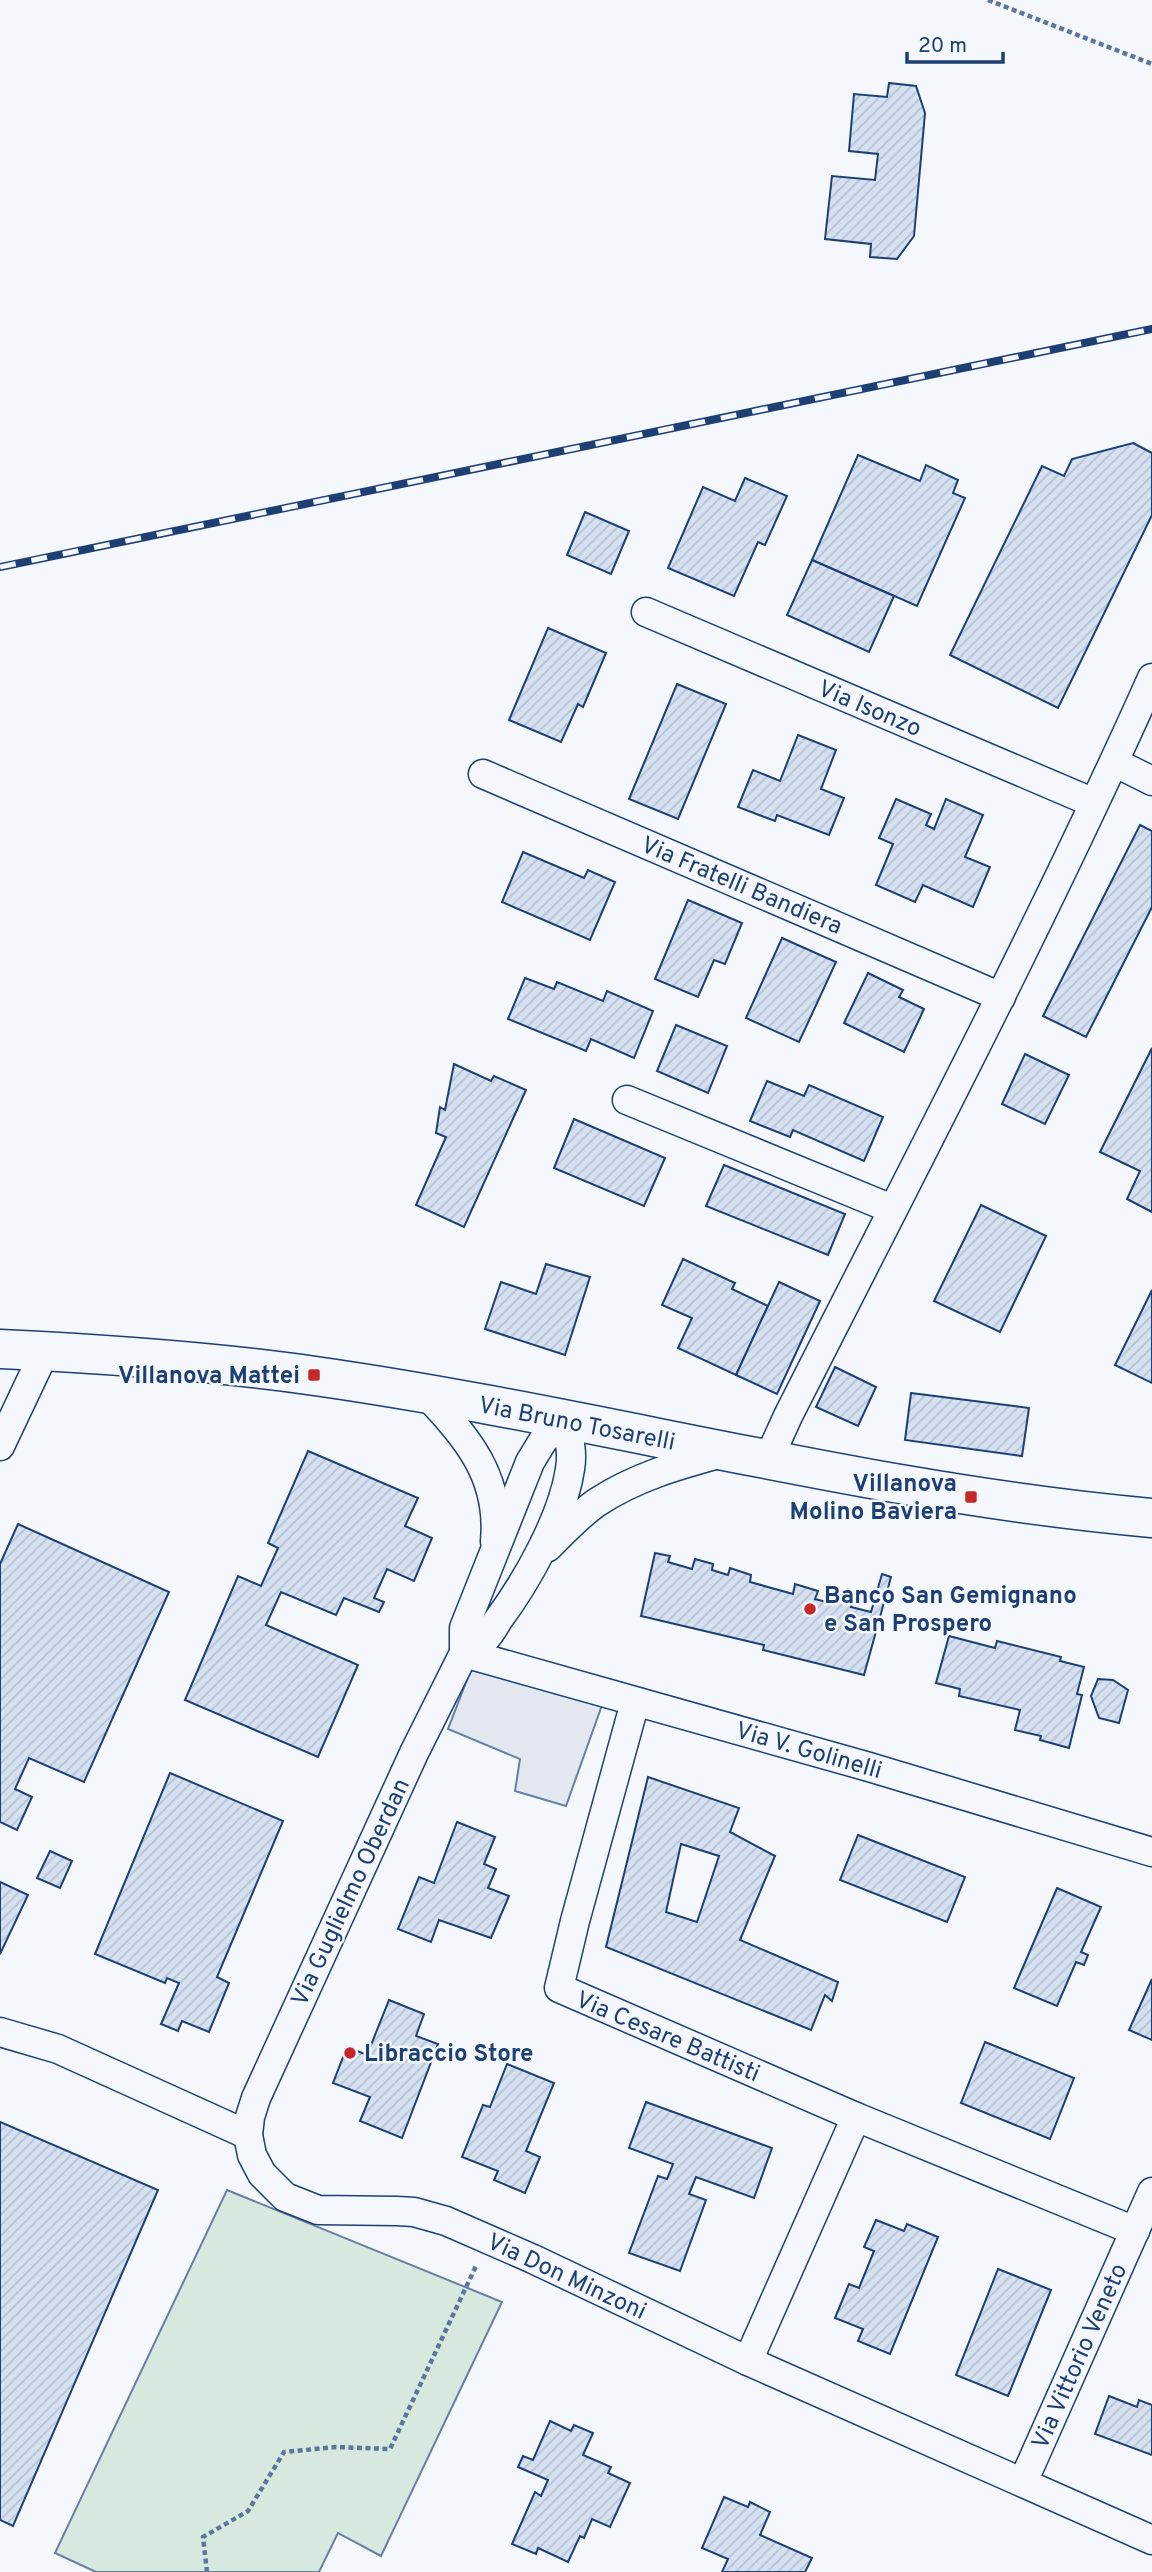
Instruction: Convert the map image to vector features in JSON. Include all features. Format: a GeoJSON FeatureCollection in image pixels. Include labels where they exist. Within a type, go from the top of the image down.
{"type":"FeatureCollection","features":[{"type":"Feature","properties":{"kind":"main road","name":"Via Bruno Tosarelli"},"geometry":{"type":"LineString","coordinates":[[0,1349],[238,1367],[314,1376],[426,1394],[971,1497],[1152,1518]]}},
{"type":"Feature","properties":{"kind":"street","name":"Via Isonzo"},"geometry":{"type":"LineString","coordinates":[[646,612],[1094,803]]}},
{"type":"Feature","properties":{"kind":"street"},"geometry":{"type":"LineString","coordinates":[[768,1460],[892,1209],[1002,997],[1152,678]]}},
{"type":"Feature","properties":{"kind":"street"},"geometry":{"type":"LineString","coordinates":[[1114,762],[1152,781]]}},
{"type":"Feature","properties":{"kind":"street","name":"Via Fratelli Bandiera"},"geometry":{"type":"LineString","coordinates":[[484,774],[1002,997]]}},
{"type":"Feature","properties":{"kind":"street"},"geometry":{"type":"LineString","coordinates":[[627,1100],[892,1209]]}},
{"type":"Feature","properties":{"kind":"street"},"geometry":{"type":"LineString","coordinates":[[0,1446],[45,1351]]}},
{"type":"Feature","properties":{"kind":"street","name":"Via Guglielmo Oberdan"},"geometry":{"type":"LineString","coordinates":[[426,1394],[462,1433],[479,1460],[493,1499],[497,1526],[495,1547]]}},
{"type":"Feature","properties":{"kind":"street","name":"Via Guglielmo Oberdan"},"geometry":{"type":"LineString","coordinates":[[248,2135],[256,2098],[414,1753],[464,1654],[464,1628],[530,1462],[544,1439],[565,1421],[571,1444],[571,1468],[565,1494],[536,1559],[514,1599],[483,1642],[464,1654]]}},
{"type":"Feature","properties":{"kind":"street","name":"Via Guglielmo Oberdan"},"geometry":{"type":"LineString","coordinates":[[536,1559],[595,1504],[632,1482],[726,1452]]}},
{"type":"Feature","properties":{"kind":"street","name":"Via V. Golinelli"},"geometry":{"type":"LineString","coordinates":[[464,1654],[869,1767],[1152,1852]]}},
{"type":"Feature","properties":{"kind":"street","name":"Via Cesare Battisti"},"geometry":{"type":"LineString","coordinates":[[635,1702],[559,1989],[856,2117],[1135,2231]]}},
{"type":"Feature","properties":{"kind":"street"},"geometry":{"type":"LineString","coordinates":[[0,2032],[58,2049],[248,2135]]}},
{"type":"Feature","properties":{"kind":"street"},"geometry":{"type":"LineString","coordinates":[[748,2361],[856,2117]]}},
{"type":"Feature","properties":{"kind":"street","name":"Via Don Minzoni"},"geometry":{"type":"LineString","coordinates":[[248,2135],[252,2155],[262,2174],[285,2197],[318,2210],[414,2212],[446,2221],[748,2361],[1152,2539]]}},
{"type":"Feature","properties":{"kind":"street","name":"Via Vittorio Veneto"},"geometry":{"type":"LineString","coordinates":[[1023,2482],[1152,2192]]}},
{"type":"Feature","properties":{"kind":"path"},"geometry":{"type":"LineString","coordinates":[[988,0],[1152,64]]}},
{"type":"Feature","properties":{"kind":"path"},"geometry":{"type":"LineString","coordinates":[[207,2572],[202,2537],[247,2511],[284,2452],[336,2447],[390,2449],[488,2239]]}},
{"type":"Feature","properties":{"kind":"shaded area"},"geometry":{"type":"Polygon","coordinates":[[[472,1667],[602,1705],[566,1806],[515,1791],[520,1759],[448,1729],[472,1667]]]}},
{"type":"Feature","properties":{"kind":"shaded area"},"geometry":{"type":"Polygon","coordinates":[[[227,2190],[502,2302],[381,2556],[338,2533],[319,2572],[96,2572],[55,2553],[227,2190]]]}},
{"type":"Feature","properties":{"kind":"building"},"geometry":{"type":"Polygon","coordinates":[[[889,83],[916,86],[925,113],[914,236],[897,259],[870,257],[871,244],[825,239],[832,176],[875,180],[878,154],[849,151],[854,94],[887,97],[889,83]]]}},
{"type":"Feature","properties":{"kind":"building"},"geometry":{"type":"Polygon","coordinates":[[[1133,443],[1152,453],[1152,515],[1058,708],[950,655],[1042,466],[1064,476],[1072,459],[1133,443]]]}},
{"type":"Feature","properties":{"kind":"building"},"geometry":{"type":"Polygon","coordinates":[[[858,455],[920,481],[926,465],[958,480],[953,493],[965,498],[917,606],[812,560],[858,455]]]}},
{"type":"Feature","properties":{"kind":"building"},"geometry":{"type":"Polygon","coordinates":[[[745,478],[787,496],[765,545],[758,542],[734,596],[668,568],[703,487],[735,501],[745,478]]]}},
{"type":"Feature","properties":{"kind":"building"},"geometry":{"type":"Polygon","coordinates":[[[585,512],[629,531],[611,574],[567,555],[585,512]]]}},
{"type":"Feature","properties":{"kind":"building"},"geometry":{"type":"Polygon","coordinates":[[[812,560],[894,596],[869,652],[787,615],[812,560]]]}},
{"type":"Feature","properties":{"kind":"building"},"geometry":{"type":"Polygon","coordinates":[[[548,628],[606,653],[583,707],[578,704],[561,742],[509,720],[548,628]]]}},
{"type":"Feature","properties":{"kind":"building"},"geometry":{"type":"Polygon","coordinates":[[[677,684],[726,704],[678,819],[629,799],[677,684]]]}},
{"type":"Feature","properties":{"kind":"building"},"geometry":{"type":"Polygon","coordinates":[[[798,735],[836,750],[821,789],[844,798],[829,835],[777,815],[775,821],[738,807],[753,770],[780,781],[798,735]]]}},
{"type":"Feature","properties":{"kind":"building"},"geometry":{"type":"Polygon","coordinates":[[[896,799],[931,814],[926,825],[934,829],[946,799],[983,815],[965,857],[990,867],[973,907],[923,885],[915,902],[876,885],[893,844],[879,838],[896,799]]]}},
{"type":"Feature","properties":{"kind":"building"},"geometry":{"type":"Polygon","coordinates":[[[1140,825],[1152,831],[1152,907],[1086,1037],[1043,1016],[1140,825]]]}},
{"type":"Feature","properties":{"kind":"building"},"geometry":{"type":"Polygon","coordinates":[[[523,852],[584,878],[588,870],[615,882],[590,940],[502,902],[523,852]]]}},
{"type":"Feature","properties":{"kind":"building"},"geometry":{"type":"Polygon","coordinates":[[[688,900],[742,923],[725,964],[714,960],[698,997],[655,979],[688,900]]]}},
{"type":"Feature","properties":{"kind":"building"},"geometry":{"type":"Polygon","coordinates":[[[782,938],[836,962],[799,1042],[746,1018],[782,938]]]}},
{"type":"Feature","properties":{"kind":"building"},"geometry":{"type":"Polygon","coordinates":[[[868,973],[903,990],[899,997],[924,1009],[904,1052],[844,1023],[868,973]]]}},
{"type":"Feature","properties":{"kind":"building"},"geometry":{"type":"Polygon","coordinates":[[[525,978],[554,989],[557,982],[603,1001],[607,991],[653,1011],[634,1058],[591,1039],[586,1051],[508,1019],[525,978]]]}},
{"type":"Feature","properties":{"kind":"building"},"geometry":{"type":"Polygon","coordinates":[[[676,1025],[727,1046],[708,1093],[657,1071],[676,1025]]]}},
{"type":"Feature","properties":{"kind":"building"},"geometry":{"type":"Polygon","coordinates":[[[1152,1048],[1152,1212],[1127,1199],[1140,1171],[1100,1152],[1152,1048]]]}},
{"type":"Feature","properties":{"kind":"building"},"geometry":{"type":"Polygon","coordinates":[[[1025,1054],[1069,1075],[1045,1124],[1002,1104],[1025,1054]]]}},
{"type":"Feature","properties":{"kind":"building"},"geometry":{"type":"Polygon","coordinates":[[[454,1064],[491,1081],[494,1076],[526,1090],[464,1227],[416,1205],[446,1137],[436,1133],[440,1107],[445,1110],[454,1064]]]}},
{"type":"Feature","properties":{"kind":"building"},"geometry":{"type":"Polygon","coordinates":[[[767,1081],[804,1096],[809,1085],[883,1117],[864,1161],[793,1130],[790,1137],[750,1121],[767,1081]]]}},
{"type":"Feature","properties":{"kind":"building"},"geometry":{"type":"Polygon","coordinates":[[[574,1119],[665,1158],[644,1206],[554,1168],[574,1119]]]}},
{"type":"Feature","properties":{"kind":"building"},"geometry":{"type":"Polygon","coordinates":[[[724,1165],[845,1214],[828,1255],[706,1206],[724,1165]]]}},
{"type":"Feature","properties":{"kind":"building"},"geometry":{"type":"Polygon","coordinates":[[[981,1205],[1046,1236],[1000,1332],[934,1301],[981,1205]]]}},
{"type":"Feature","properties":{"kind":"building"},"geometry":{"type":"Polygon","coordinates":[[[683,1259],[735,1283],[732,1289],[768,1306],[736,1375],[678,1348],[692,1318],[662,1305],[683,1259]]]}},
{"type":"Feature","properties":{"kind":"building"},"geometry":{"type":"Polygon","coordinates":[[[546,1264],[590,1277],[565,1355],[485,1329],[501,1282],[536,1294],[546,1264]]]}},
{"type":"Feature","properties":{"kind":"building"},"geometry":{"type":"Polygon","coordinates":[[[779,1282],[820,1301],[777,1394],[736,1375],[779,1282]]]}},
{"type":"Feature","properties":{"kind":"building"},"geometry":{"type":"Polygon","coordinates":[[[1152,1290],[1152,1383],[1115,1365],[1152,1290]]]}},
{"type":"Feature","properties":{"kind":"building"},"geometry":{"type":"Polygon","coordinates":[[[835,1367],[876,1387],[858,1426],[816,1407],[835,1367]]]}},
{"type":"Feature","properties":{"kind":"building"},"geometry":{"type":"Polygon","coordinates":[[[911,1393],[1029,1408],[1022,1456],[905,1440],[911,1393]]]}},
{"type":"Feature","properties":{"kind":"building"},"geometry":{"type":"Polygon","coordinates":[[[308,1451],[418,1498],[405,1526],[432,1538],[414,1581],[387,1569],[374,1598],[384,1602],[379,1612],[344,1598],[336,1615],[281,1592],[266,1625],[358,1665],[318,1757],[185,1700],[238,1576],[261,1586],[278,1548],[268,1543],[308,1451]]]}},
{"type":"Feature","properties":{"kind":"building"},"geometry":{"type":"Polygon","coordinates":[[[18,1524],[169,1592],[84,1782],[29,1758],[15,1789],[32,1797],[17,1830],[0,1822],[0,1564],[18,1524]]]}},
{"type":"Feature","properties":{"kind":"building"},"geometry":{"type":"Polygon","coordinates":[[[655,1553],[670,1556],[668,1562],[692,1569],[695,1559],[713,1564],[712,1570],[728,1575],[730,1568],[751,1575],[750,1582],[793,1594],[795,1584],[818,1591],[815,1599],[834,1604],[836,1594],[853,1599],[851,1607],[871,1612],[882,1574],[891,1577],[864,1675],[763,1650],[764,1645],[641,1616],[655,1553]]]}},
{"type":"Feature","properties":{"kind":"building"},"geometry":{"type":"Polygon","coordinates":[[[949,1636],[995,1648],[997,1641],[1061,1657],[1060,1661],[1084,1667],[1077,1694],[1082,1695],[1069,1748],[1040,1740],[1041,1736],[1015,1730],[1020,1710],[959,1696],[960,1689],[936,1683],[949,1636]]]}},
{"type":"Feature","properties":{"kind":"building"},"geometry":{"type":"Polygon","coordinates":[[[1098,1679],[1113,1680],[1128,1690],[1119,1723],[1099,1718],[1091,1696],[1098,1679]]]}},
{"type":"Feature","properties":{"kind":"building"},"geometry":{"type":"Polygon","coordinates":[[[170,1773],[283,1821],[217,1977],[229,1983],[209,2032],[182,2021],[178,2031],[161,2024],[179,1983],[167,1978],[165,1983],[95,1954],[170,1773]]]}},
{"type":"Feature","properties":{"kind":"building"},"geometry":{"type":"Polygon","coordinates":[[[648,1777],[739,1808],[730,1832],[775,1856],[740,1940],[838,1982],[832,2001],[825,1995],[811,2030],[606,1947],[648,1777]],[[681,1844],[666,1912],[697,1922],[719,1856],[681,1844]]]}},
{"type":"Feature","properties":{"kind":"building"},"geometry":{"type":"Polygon","coordinates":[[[457,1822],[495,1837],[484,1864],[496,1869],[488,1888],[509,1896],[491,1938],[439,1920],[431,1942],[398,1929],[419,1877],[434,1883],[457,1822]]]}},
{"type":"Feature","properties":{"kind":"building"},"geometry":{"type":"Polygon","coordinates":[[[858,1835],[965,1877],[947,1922],[840,1880],[858,1835]]]}},
{"type":"Feature","properties":{"kind":"building"},"geometry":{"type":"Polygon","coordinates":[[[50,1851],[72,1861],[60,1888],[37,1878],[50,1851]]]}},
{"type":"Feature","properties":{"kind":"building"},"geometry":{"type":"Polygon","coordinates":[[[0,1882],[28,1895],[0,1954],[0,1882]]]}},
{"type":"Feature","properties":{"kind":"building"},"geometry":{"type":"Polygon","coordinates":[[[1057,1888],[1101,1907],[1081,1952],[1088,1955],[1084,1965],[1076,1962],[1057,2006],[1014,1988],[1057,1888]]]}},
{"type":"Feature","properties":{"kind":"building"},"geometry":{"type":"Polygon","coordinates":[[[1152,1979],[1152,2040],[1129,2030],[1152,1979]]]}},
{"type":"Feature","properties":{"kind":"building"},"geometry":{"type":"Polygon","coordinates":[[[389,2000],[424,2014],[416,2036],[438,2044],[402,2138],[360,2121],[370,2097],[333,2083],[347,2047],[367,2055],[389,2000]]]}},
{"type":"Feature","properties":{"kind":"building"},"geometry":{"type":"Polygon","coordinates":[[[985,2042],[1074,2078],[1050,2139],[961,2103],[985,2042]]]}},
{"type":"Feature","properties":{"kind":"building"},"geometry":{"type":"Polygon","coordinates":[[[507,2064],[554,2083],[526,2151],[540,2157],[525,2193],[494,2180],[498,2171],[462,2157],[483,2105],[490,2107],[507,2064]]]}},
{"type":"Feature","properties":{"kind":"building"},"geometry":{"type":"Polygon","coordinates":[[[646,2102],[772,2148],[754,2198],[696,2177],[689,2194],[706,2200],[680,2271],[629,2253],[658,2176],[667,2179],[673,2164],[629,2148],[646,2102]]]}},
{"type":"Feature","properties":{"kind":"building"},"geometry":{"type":"Polygon","coordinates":[[[0,2122],[158,2190],[13,2526],[0,2520],[0,2122]]]}},
{"type":"Feature","properties":{"kind":"building"},"geometry":{"type":"Polygon","coordinates":[[[876,2220],[904,2231],[907,2224],[938,2237],[890,2354],[858,2341],[863,2329],[835,2318],[849,2284],[859,2288],[874,2251],[864,2247],[876,2220]]]}},
{"type":"Feature","properties":{"kind":"building"},"geometry":{"type":"Polygon","coordinates":[[[998,2269],[1051,2290],[1008,2396],[956,2375],[998,2269]]]}},
{"type":"Feature","properties":{"kind":"building"},"geometry":{"type":"Polygon","coordinates":[[[1109,2396],[1137,2407],[1139,2400],[1152,2405],[1152,2455],[1095,2434],[1109,2396]]]}},
{"type":"Feature","properties":{"kind":"building"},"geometry":{"type":"Polygon","coordinates":[[[550,2421],[571,2431],[574,2425],[593,2433],[583,2455],[611,2467],[608,2473],[630,2483],[610,2527],[592,2519],[584,2538],[580,2536],[568,2562],[538,2548],[536,2554],[512,2544],[535,2492],[541,2496],[548,2480],[518,2467],[523,2456],[533,2460],[550,2421]]]}},
{"type":"Feature","properties":{"kind":"building"},"geometry":{"type":"Polygon","coordinates":[[[724,2497],[748,2507],[750,2502],[770,2512],[760,2535],[812,2558],[805,2572],[722,2572],[728,2559],[702,2548],[724,2497]]]}},
{"type":"Feature","properties":{"kind":"railway"},"geometry":{"type":"LineString","coordinates":[[0,567],[1152,329]]}},
{"type":"Feature","properties":{"kind":"place","name":"Villanova Mattei"},"geometry":{"type":"Point","coordinates":[314,1375]}},
{"type":"Feature","properties":{"kind":"place","name":"Villanova Molino Baviera"},"geometry":{"type":"Point","coordinates":[971,1497]}},
{"type":"Feature","properties":{"kind":"place","name":"Banco San Gemignano e San Prospero"},"geometry":{"type":"Point","coordinates":[810,1609]}},
{"type":"Feature","properties":{"kind":"place","name":"Libraccio Store"},"geometry":{"type":"Point","coordinates":[350,2053]}}]}
